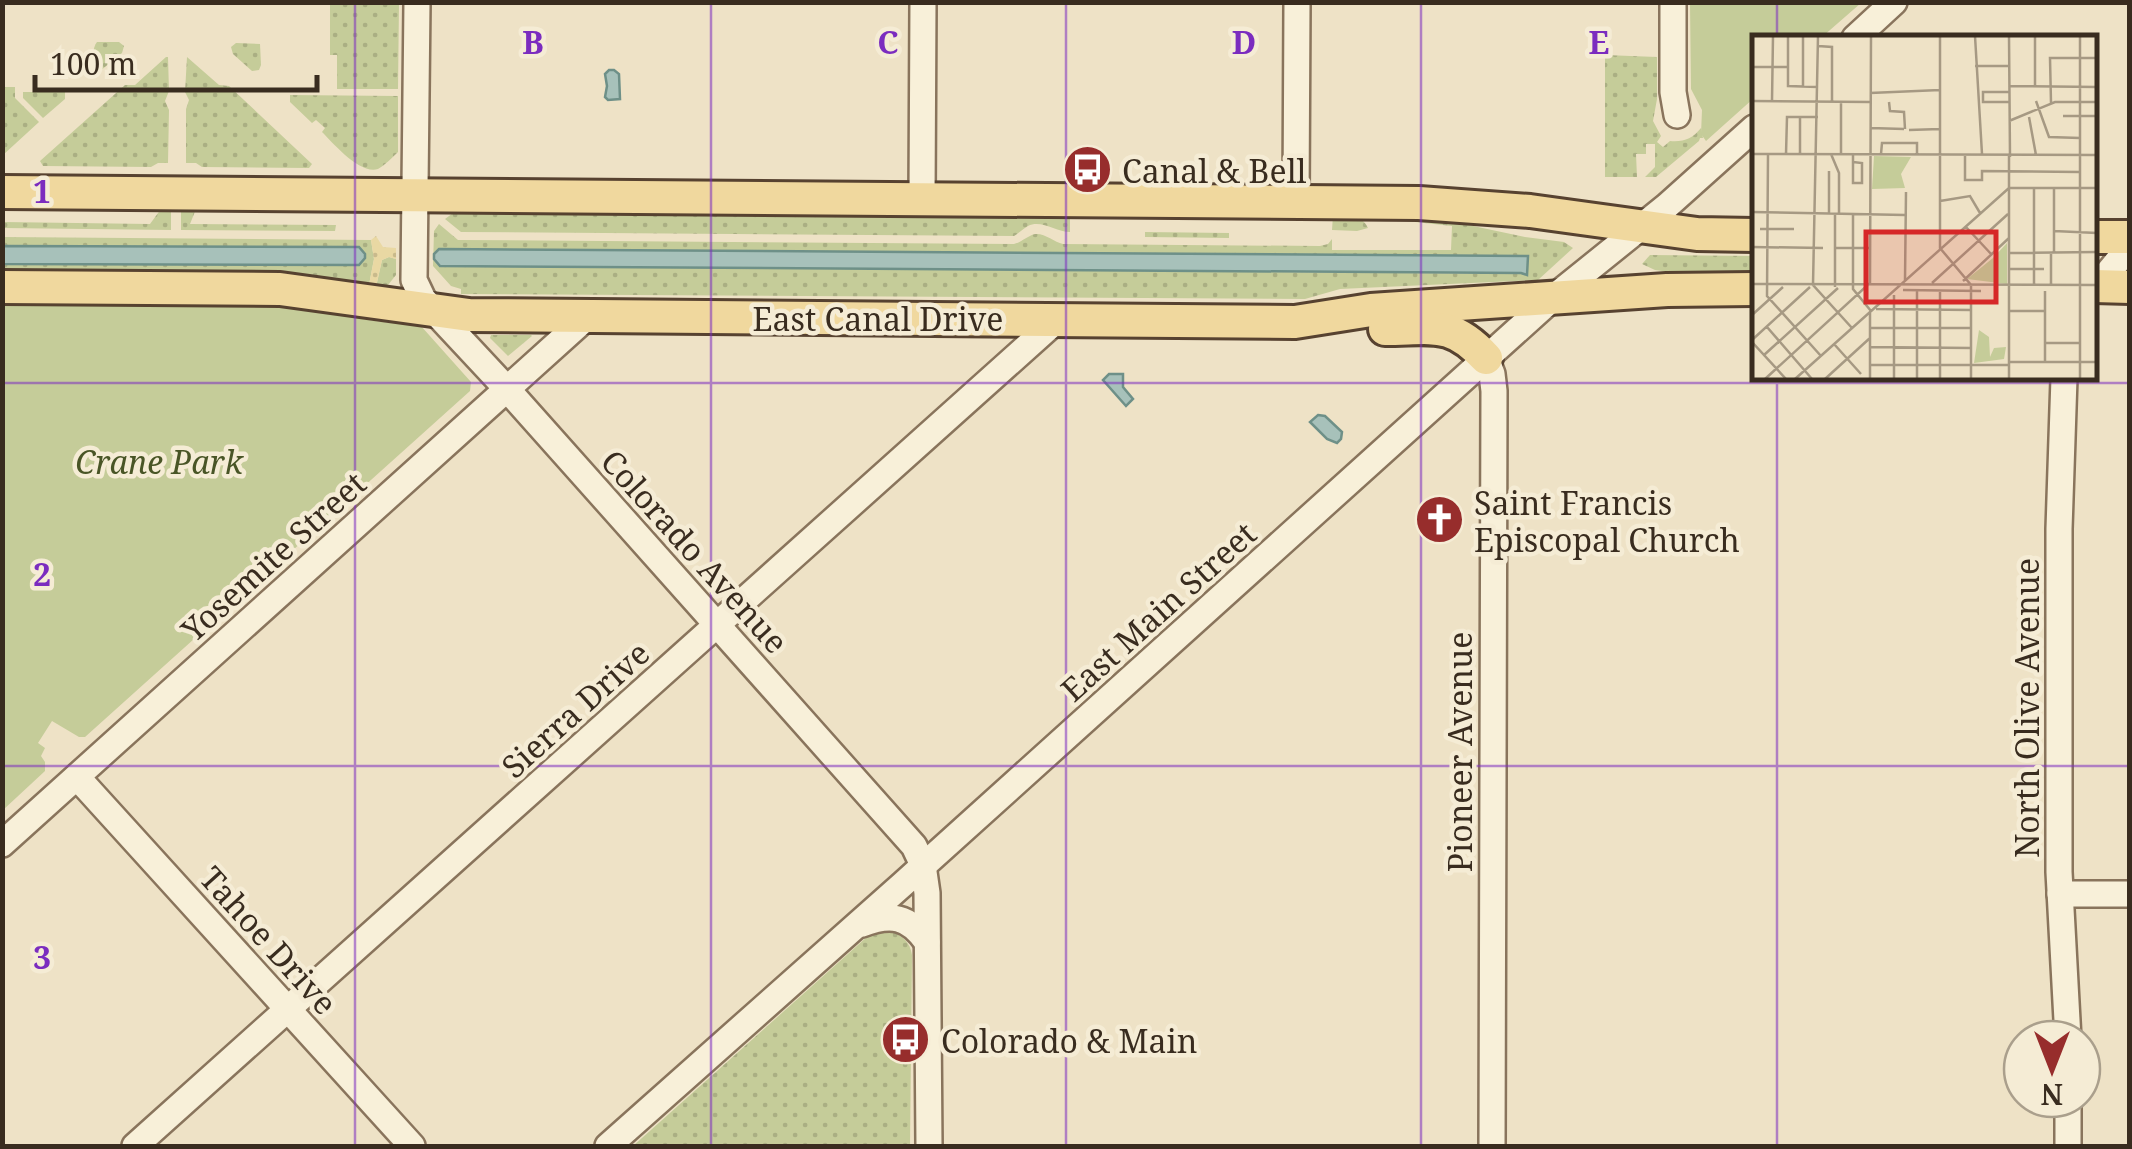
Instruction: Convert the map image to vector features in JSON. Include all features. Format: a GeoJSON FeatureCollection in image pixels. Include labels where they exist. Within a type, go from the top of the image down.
{"type":"FeatureCollection","features":[{"type":"Feature","properties":{"kind":"main road"},"geometry":{"type":"LineString","coordinates":[[2,192],[1296,201],[1480,206],[1697,234],[1752,235]]}},
{"type":"Feature","properties":{"kind":"main road"},"geometry":{"type":"LineString","coordinates":[[2097,237],[2130,237]]}},
{"type":"Feature","properties":{"kind":"main road","name":"East Canal Drive"},"geometry":{"type":"LineString","coordinates":[[2,287],[280,289],[469,315],[1296,322],[1372,310],[1666,290],[1752,289]]}},
{"type":"Feature","properties":{"kind":"main road"},"geometry":{"type":"LineString","coordinates":[[1296,322],[1368,329],[1450,330],[1469,340],[1486,358]]}},
{"type":"Feature","properties":{"kind":"street","name":"Colorado Avenue"},"geometry":{"type":"LineString","coordinates":[[417,2],[414,280],[420,294],[914,846],[923,865]]}},
{"type":"Feature","properties":{"kind":"street"},"geometry":{"type":"LineString","coordinates":[[922,198],[923,2]]}},
{"type":"Feature","properties":{"kind":"street"},"geometry":{"type":"LineString","coordinates":[[1296,201],[1297,2]]}},
{"type":"Feature","properties":{"kind":"street"},"geometry":{"type":"LineString","coordinates":[[1673,2],[1673,92],[1677,115]]}},
{"type":"Feature","properties":{"kind":"street"},"geometry":{"type":"LineString","coordinates":[[1858,35],[1894,2]]}},
{"type":"Feature","properties":{"kind":"street","name":"East Main Street"},"geometry":{"type":"LineString","coordinates":[[608,1146],[1554,297],[1752,130]]}},
{"type":"Feature","properties":{"kind":"street"},"geometry":{"type":"LineString","coordinates":[[2104,287],[2130,246]]}},
{"type":"Feature","properties":{"kind":"street","name":"Yosemite Street"},"geometry":{"type":"LineString","coordinates":[[2,844],[588,316]]}},
{"type":"Feature","properties":{"kind":"street","name":"Sierra Drive"},"geometry":{"type":"LineString","coordinates":[[136,1146],[1058,319]]}},
{"type":"Feature","properties":{"kind":"street","name":"Pioneer Avenue"},"geometry":{"type":"LineString","coordinates":[[1486,358],[1494,391],[1492,1146]]}},
{"type":"Feature","properties":{"kind":"street","name":"North Olive Avenue"},"geometry":{"type":"LineString","coordinates":[[2064,380],[2059,529],[2060,894],[2067,1019]]}},
{"type":"Feature","properties":{"kind":"street","name":"Tahoe Drive"},"geometry":{"type":"LineString","coordinates":[[77,776],[412,1146]]}},
{"type":"Feature","properties":{"kind":"street"},"geometry":{"type":"LineString","coordinates":[[923,865],[927,893],[929,1146]]}},
{"type":"Feature","properties":{"kind":"street"},"geometry":{"type":"LineString","coordinates":[[2060,894],[2130,894]]}},
{"type":"Feature","properties":{"kind":"street"},"geometry":{"type":"LineString","coordinates":[[853,928],[878,918],[897,918],[913,925],[926,942]]}},
{"type":"Feature","properties":{"kind":"street"},"geometry":{"type":"LineString","coordinates":[[2068,1119],[2068,1146]]}},
{"type":"Feature","properties":{"kind":"green space"},"geometry":{"type":"Polygon","coordinates":[[[1690,2],[1861,3],[1824,35],[1752,35],[1752,100],[1706,141],[1701,134],[1702,110],[1691,89],[1690,2]]]}},
{"type":"Feature","properties":{"kind":"green space"},"geometry":{"type":"Polygon","coordinates":[[[330,3],[399,3],[398,89],[337,89],[337,55],[330,55],[330,3]]]}},
{"type":"Feature","properties":{"kind":"green space"},"geometry":{"type":"Polygon","coordinates":[[[97,42],[119,42],[124,46],[122,53],[100,71],[93,59],[97,42]]]}},
{"type":"Feature","properties":{"kind":"green space"},"geometry":{"type":"Polygon","coordinates":[[[236,43],[260,44],[259,70],[252,71],[233,54],[231,47],[236,43]]]}},
{"type":"Feature","properties":{"kind":"green space"},"geometry":{"type":"Polygon","coordinates":[[[1605,55],[1657,57],[1653,121],[1661,136],[1657,142],[1663,147],[1670,141],[1687,139],[1701,128],[1703,138],[1656,177],[1645,177],[1655,167],[1655,144],[1646,144],[1646,154],[1636,154],[1637,177],[1605,177],[1605,55]]]}},
{"type":"Feature","properties":{"kind":"green space"},"geometry":{"type":"Polygon","coordinates":[[[166,57],[168,163],[151,167],[43,166],[40,161],[125,85],[135,85],[166,57]]]}},
{"type":"Feature","properties":{"kind":"green space"},"geometry":{"type":"Polygon","coordinates":[[[187,57],[219,85],[229,86],[312,164],[309,168],[202,167],[186,163],[187,57]]]}},
{"type":"Feature","properties":{"kind":"green space"},"geometry":{"type":"Polygon","coordinates":[[[3,87],[15,87],[15,98],[39,122],[3,155],[3,87]]]}},
{"type":"Feature","properties":{"kind":"green space"},"geometry":{"type":"Polygon","coordinates":[[[23,92],[65,92],[65,99],[43,118],[23,98],[23,92]]]}},
{"type":"Feature","properties":{"kind":"green space"},"geometry":{"type":"Polygon","coordinates":[[[290,95],[398,96],[398,152],[378,169],[363,167],[322,132],[325,128],[316,120],[312,123],[290,102],[290,95]]]}},
{"type":"Feature","properties":{"kind":"green space"},"geometry":{"type":"Polygon","coordinates":[[[171,208],[171,230],[3,228],[3,222],[150,224],[161,209],[171,208]]]}},
{"type":"Feature","properties":{"kind":"green space"},"geometry":{"type":"Polygon","coordinates":[[[181,208],[196,209],[190,224],[336,225],[335,231],[181,230],[181,208]]]}},
{"type":"Feature","properties":{"kind":"green space"},"geometry":{"type":"Polygon","coordinates":[[[453,209],[1070,214],[1070,232],[1038,224],[1014,236],[461,232],[445,219],[453,209]]]}},
{"type":"Feature","properties":{"kind":"green space"},"geometry":{"type":"Polygon","coordinates":[[[1333,215],[1358,218],[1368,228],[1332,230],[1333,215]]]}},
{"type":"Feature","properties":{"kind":"green space"},"geometry":{"type":"Polygon","coordinates":[[[1402,217],[1459,223],[1564,242],[1573,248],[1538,280],[1340,289],[1305,299],[461,294],[461,289],[451,286],[433,266],[434,231],[439,224],[458,240],[1014,244],[1035,234],[1063,244],[1320,246],[1332,239],[1332,250],[1451,250],[1452,226],[1397,220],[1402,217]],[[440,249],[434,257],[440,266],[1527,274],[1527,256],[440,249]]]}},
{"type":"Feature","properties":{"kind":"green space"},"geometry":{"type":"Polygon","coordinates":[[[1145,232],[1229,233],[1229,238],[1145,237],[1145,232]]]}},
{"type":"Feature","properties":{"kind":"green space"},"geometry":{"type":"Polygon","coordinates":[[[3,237],[371,240],[374,259],[368,290],[3,274],[3,264],[359,265],[365,255],[358,247],[3,246],[3,237]]]}},
{"type":"Feature","properties":{"kind":"green space"},"geometry":{"type":"Polygon","coordinates":[[[1650,255],[1752,256],[1752,274],[1676,273],[1642,264],[1650,255]]]}},
{"type":"Feature","properties":{"kind":"green space"},"geometry":{"type":"Polygon","coordinates":[[[396,259],[396,275],[388,285],[376,287],[382,260],[396,259]]]}},
{"type":"Feature","properties":{"kind":"green space","name":"Crane Park"},"geometry":{"type":"Polygon","coordinates":[[[3,303],[275,306],[421,326],[471,382],[470,391],[85,737],[52,721],[38,743],[45,748],[41,756],[45,771],[3,810],[3,303]]]}},
{"type":"Feature","properties":{"kind":"green space"},"geometry":{"type":"Polygon","coordinates":[[[491,335],[531,335],[532,336],[508,356],[491,335]]]}},
{"type":"Feature","properties":{"kind":"green space"},"geometry":{"type":"Polygon","coordinates":[[[889,930],[905,940],[912,955],[910,1146],[633,1146],[868,936],[889,930]]]}},
{"type":"Feature","properties":{"kind":"sand"},"geometry":{"type":"Polygon","coordinates":[[[376,236],[383,247],[396,248],[396,259],[382,260],[375,291],[368,290],[374,259],[371,240],[376,236]]]}},
{"type":"Feature","properties":{"kind":"water"},"geometry":{"type":"Polygon","coordinates":[[[609,70],[619,74],[620,99],[605,97],[605,74],[609,70]]]}},
{"type":"Feature","properties":{"kind":"water"},"geometry":{"type":"Polygon","coordinates":[[[3,246],[359,247],[365,258],[359,265],[3,264],[3,246]]]}},
{"type":"Feature","properties":{"kind":"water"},"geometry":{"type":"Polygon","coordinates":[[[439,249],[1528,256],[1527,275],[440,266],[434,259],[439,249]]]}},
{"type":"Feature","properties":{"kind":"water"},"geometry":{"type":"Polygon","coordinates":[[[1109,374],[1123,374],[1123,387],[1133,399],[1126,406],[1103,380],[1109,374]]]}},
{"type":"Feature","properties":{"kind":"water"},"geometry":{"type":"Polygon","coordinates":[[[1318,415],[1325,416],[1342,432],[1337,443],[1310,422],[1318,415]]]}},
{"type":"Feature","properties":{"kind":"place","name":"Canal & Bell"},"geometry":{"type":"Point","coordinates":[1087,170]}},
{"type":"Feature","properties":{"kind":"place","name":"Saint Francis Episcopal Church"},"geometry":{"type":"Point","coordinates":[1439,520]}},
{"type":"Feature","properties":{"kind":"place","name":"Colorado & Main"},"geometry":{"type":"Point","coordinates":[906,1040]}}]}
